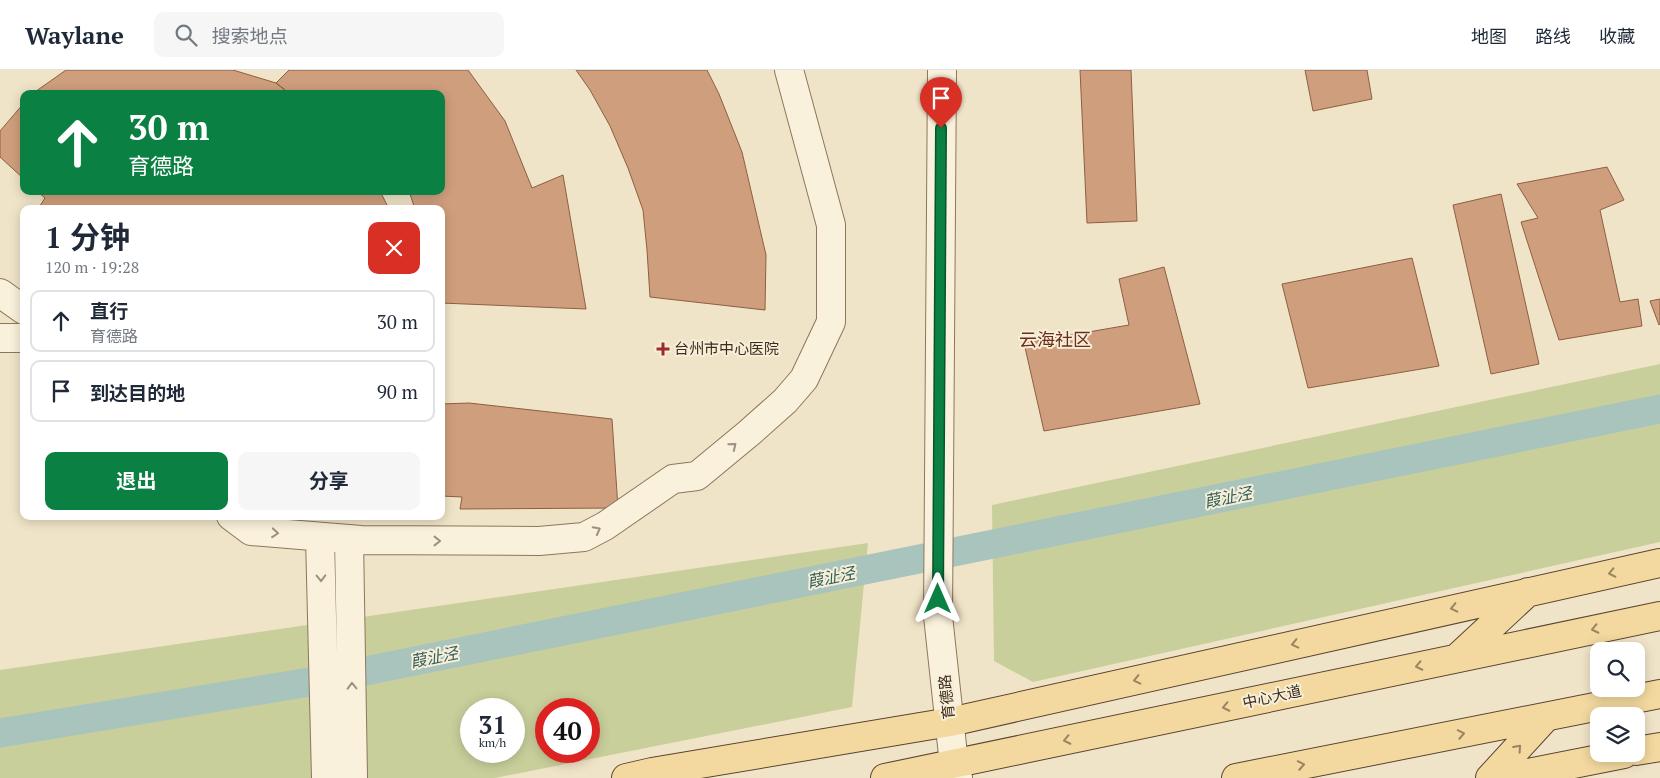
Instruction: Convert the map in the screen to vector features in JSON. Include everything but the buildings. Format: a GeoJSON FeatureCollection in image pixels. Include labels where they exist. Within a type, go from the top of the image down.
{"type":"FeatureCollection","features":[{"type":"Feature","properties":{"kind":"main road"},"geometry":{"type":"LineString","coordinates":[[626,778],[950,722],[1660,563]]}},
{"type":"Feature","properties":{"kind":"main road"},"geometry":{"type":"LineString","coordinates":[[1458,658],[1530,591]]}},
{"type":"Feature","properties":{"kind":"main road","name":"中心大道"},"geometry":{"type":"LineString","coordinates":[[885,778],[956,771],[1458,658],[1660,616]]}},
{"type":"Feature","properties":{"kind":"main road"},"geometry":{"type":"LineString","coordinates":[[1236,778],[1660,694]]}},
{"type":"Feature","properties":{"kind":"main road"},"geometry":{"type":"LineString","coordinates":[[1490,778],[1546,717]]}},
{"type":"Feature","properties":{"kind":"main road"},"geometry":{"type":"LineString","coordinates":[[1645,750],[1660,747]]}},
{"type":"Feature","properties":{"kind":"main road"},"geometry":{"type":"LineString","coordinates":[[1503,778],[1573,771],[1600,762]]}},
{"type":"Feature","properties":{"kind":"street"},"geometry":{"type":"LineString","coordinates":[[236,520],[251,531],[349,539],[539,541],[584,537],[604,526],[673,479],[697,476],[749,433],[784,401],[804,379],[831,322],[831,225],[789,70]]}},
{"type":"Feature","properties":{"kind":"street","name":"育德路"},"geometry":{"type":"LineString","coordinates":[[942,70],[938,616],[956,771]]}},
{"type":"Feature","properties":{"kind":"street"},"geometry":{"type":"LineString","coordinates":[[0,293],[20,307]]}},
{"type":"Feature","properties":{"kind":"street"},"geometry":{"type":"LineString","coordinates":[[0,338],[20,338]]}},
{"type":"Feature","properties":{"kind":"street"},"geometry":{"type":"LineString","coordinates":[[320,537],[326,778]]}},
{"type":"Feature","properties":{"kind":"street"},"geometry":{"type":"LineString","coordinates":[[349,539],[353,778]]}},
{"type":"Feature","properties":{"kind":"green space"},"geometry":{"type":"Polygon","coordinates":[[[1660,364],[1660,542],[1033,682],[994,661],[992,505],[1660,364]]]}},
{"type":"Feature","properties":{"kind":"green space"},"geometry":{"type":"Polygon","coordinates":[[[868,543],[852,707],[600,757],[600,698],[535,698],[535,763],[570,763],[495,778],[0,778],[0,670],[868,543]]]}},
{"type":"Feature","properties":{"kind":"waterway","name":"葭沚泾"},"geometry":{"type":"LineString","coordinates":[[0,733],[316,681],[1660,409]]}},
{"type":"Feature","properties":{"kind":"place","name":"台州市中心医院"},"geometry":{"type":"Point","coordinates":[663,349]}},
{"type":"Feature","properties":{"kind":"district","name":"云海社区"},"geometry":{"type":"Point","coordinates":[1055,340]}},
{"type":"Feature","properties":{"kind":"route"},"geometry":{"type":"LineString","coordinates":[[938,599],[941,128]]}}]}
